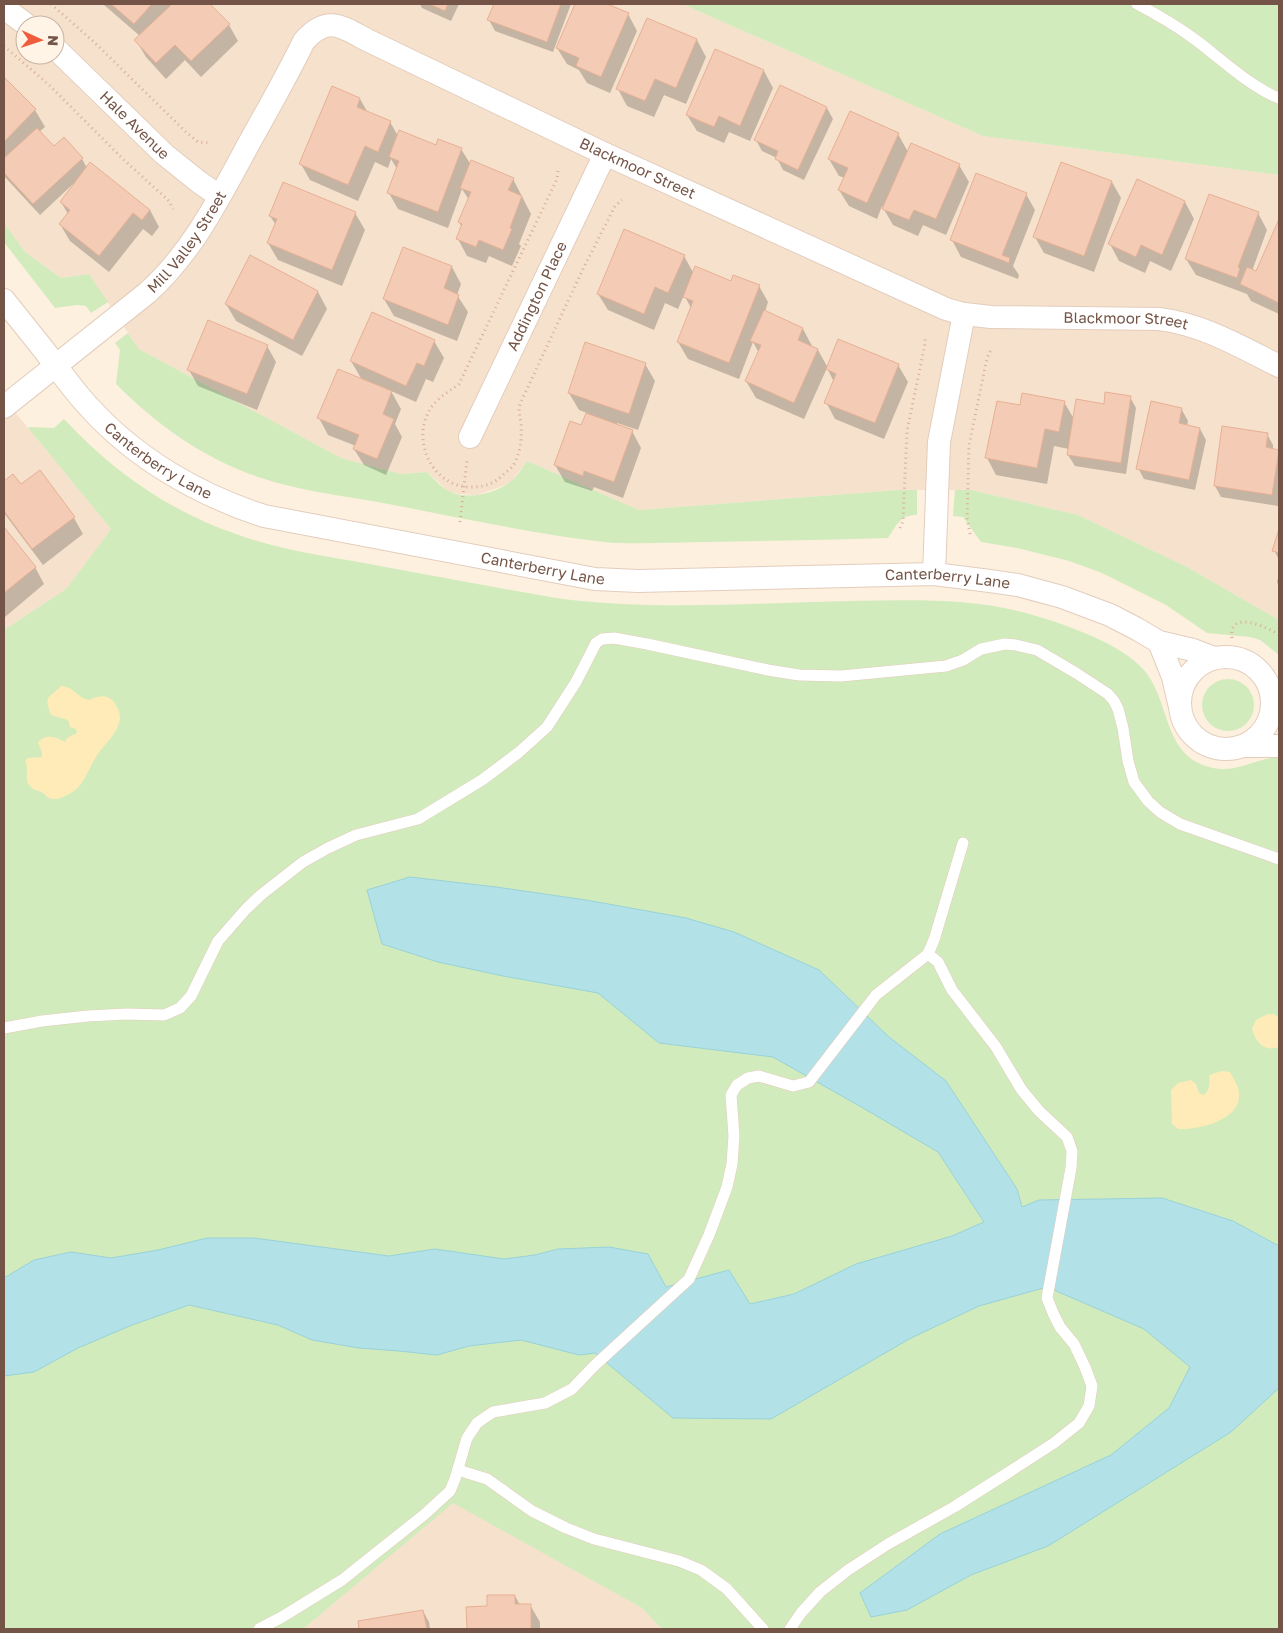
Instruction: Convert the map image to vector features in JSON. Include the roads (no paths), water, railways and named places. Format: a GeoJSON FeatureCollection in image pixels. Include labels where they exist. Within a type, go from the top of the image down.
{"type":"FeatureCollection","features":[{"type":"Feature","properties":{"kind":"street"},"geometry":{"type":"LineString","coordinates":[[4,8],[15,16]]}},
{"type":"Feature","properties":{"kind":"street","name":"Blackmoor Street"},"geometry":{"type":"LineString","coordinates":[[314,30],[325,26],[341,26],[376,45],[605,154],[937,305],[964,314],[990,317],[1170,320],[1208,331],[1279,366]]}},
{"type":"Feature","properties":{"kind":"street","name":"Mill Valley Street"},"geometry":{"type":"LineString","coordinates":[[4,407],[164,278],[192,242],[304,41],[314,30]]}},
{"type":"Feature","properties":{"kind":"street","name":"Hale Avenue"},"geometry":{"type":"LineString","coordinates":[[65,58],[164,154],[219,196]]}},
{"type":"Feature","properties":{"kind":"street","name":"Addington Place"},"geometry":{"type":"LineString","coordinates":[[470,437],[605,154]]}},
{"type":"Feature","properties":{"kind":"street","name":"Canterberry Lane"},"geometry":{"type":"LineString","coordinates":[[4,300],[93,412],[144,456],[201,492],[224,502],[264,516],[594,579],[638,580],[934,574],[1018,585],[1062,597],[1110,615],[1159,642],[1193,650],[1214,658],[1230,656],[1245,660],[1263,675],[1276,700],[1266,727],[1257,738],[1244,746]]}},
{"type":"Feature","properties":{"kind":"street"},"geometry":{"type":"LineString","coordinates":[[934,574],[939,442],[964,314]]}},
{"type":"Feature","properties":{"kind":"street"},"geometry":{"type":"LineString","coordinates":[[1159,642],[1172,677],[1182,719],[1189,732],[1200,742],[1214,748],[1229,750],[1244,746],[1279,746]]}},
{"type":"Feature","properties":{"kind":"street"},"geometry":{"type":"LineString","coordinates":[[1179,704],[1182,689],[1189,675],[1200,664],[1214,658]]}},
{"type":"Feature","properties":{"kind":"lane"},"geometry":{"type":"LineString","coordinates":[[1137,4],[1163,18],[1258,87],[1279,98]]}},
{"type":"Feature","properties":{"kind":"lane"},"geometry":{"type":"LineString","coordinates":[[4,1028],[42,1021],[88,1016],[164,1015],[180,1008],[191,996],[218,941],[257,899],[303,862],[328,848],[356,836],[418,820],[482,780],[518,753],[547,727],[576,682],[596,643],[602,639],[614,638],[647,644],[799,675],[841,676],[946,666],[963,660],[981,650],[1005,644],[1016,644],[1037,650],[1108,694],[1114,701],[1123,728],[1128,761],[1134,782],[1148,801],[1160,812],[1180,824],[1279,859]]}},
{"type":"Feature","properties":{"kind":"lane"},"geometry":{"type":"LineString","coordinates":[[259,1629],[342,1580],[425,1514],[450,1491],[468,1438],[478,1423],[493,1412],[545,1404],[572,1389],[594,1366],[689,1279],[709,1236],[727,1187],[732,1164],[734,1136],[732,1095],[737,1085],[748,1078],[759,1076],[793,1086],[809,1082],[864,1010],[882,990],[928,954],[934,940],[963,843]]}},
{"type":"Feature","properties":{"kind":"lane"},"geometry":{"type":"LineString","coordinates":[[790,1629],[801,1613],[820,1592],[848,1570],[888,1544],[954,1507],[1054,1443],[1079,1423],[1089,1406],[1092,1386],[1085,1367],[1074,1344],[1060,1327],[1047,1298],[1068,1192],[1072,1151],[1067,1137],[1039,1111],[1021,1089],[996,1047],[952,990],[938,962],[928,954]]}},
{"type":"Feature","properties":{"kind":"lane"},"geometry":{"type":"LineString","coordinates":[[458,1470],[487,1479],[532,1510],[566,1528],[594,1539],[679,1561],[701,1570],[727,1589],[763,1629]]}},
{"type":"Feature","properties":{"kind":"water"},"geometry":{"type":"Polygon","coordinates":[[[410,877],[586,900],[686,918],[734,932],[819,970],[889,1037],[946,1081],[1017,1189],[1022,1207],[1039,1200],[1162,1198],[1233,1221],[1279,1246],[1279,1388],[1231,1432],[1048,1546],[971,1575],[907,1610],[871,1617],[860,1593],[940,1534],[1111,1455],[1169,1408],[1190,1367],[1144,1329],[1047,1287],[979,1306],[911,1338],[771,1419],[673,1418],[595,1353],[579,1355],[521,1340],[469,1346],[437,1355],[359,1348],[312,1340],[278,1325],[189,1305],[132,1325],[78,1348],[34,1372],[4,1376],[4,1278],[34,1260],[71,1252],[111,1258],[158,1250],[207,1238],[254,1238],[389,1256],[435,1249],[504,1259],[535,1255],[558,1249],[609,1247],[648,1254],[666,1287],[729,1270],[750,1304],[794,1294],[856,1264],[952,1236],[984,1222],[938,1152],[773,1057],[659,1043],[598,993],[438,962],[382,944],[367,890],[410,877]]]}}]}
